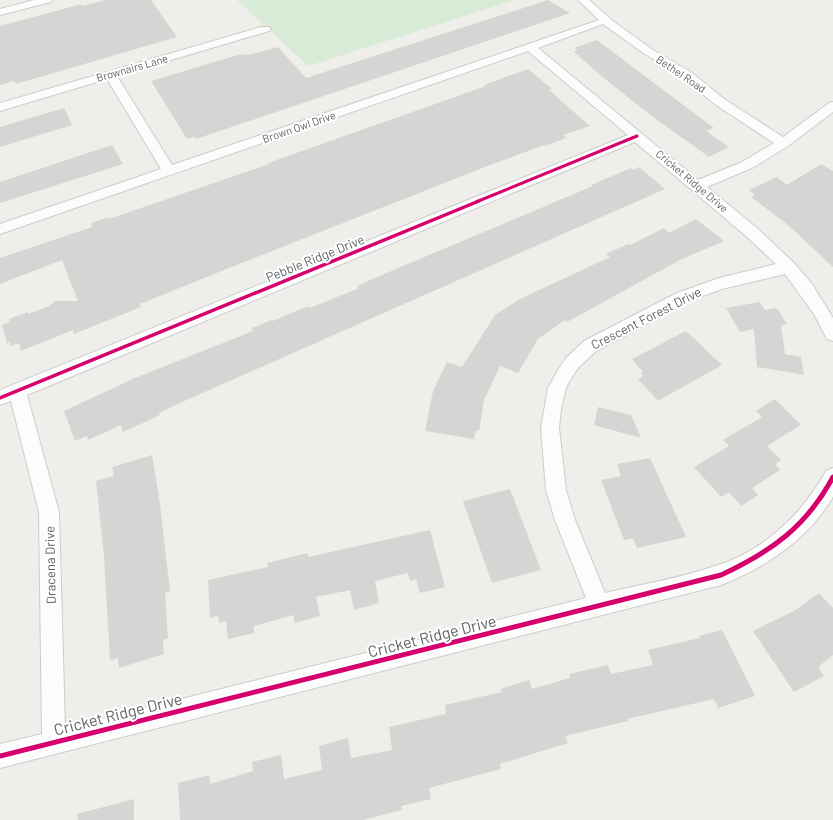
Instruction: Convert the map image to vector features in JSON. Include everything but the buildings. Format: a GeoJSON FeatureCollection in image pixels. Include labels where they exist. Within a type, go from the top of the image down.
{"type":"FeatureCollection","features":[{"type":"Feature","properties":{"kind":"street"},"geometry":{"type":"LineString","coordinates":[[0,12],[47,0]]}},
{"type":"Feature","properties":{"kind":"street","name":"Bethel Road"},"geometry":{"type":"LineString","coordinates":[[583,0],[609,23],[649,52],[687,75],[720,102],[783,143]]}},
{"type":"Feature","properties":{"kind":"street","name":"Brown Owl Drive"},"geometry":{"type":"LineString","coordinates":[[0,229],[598,24]]}},
{"type":"Feature","properties":{"kind":"street","name":"Brownairs Lane"},"geometry":{"type":"LineString","coordinates":[[0,108],[265,29]]}},
{"type":"Feature","properties":{"kind":"street","name":"Cricket Ridge Drive"},"geometry":{"type":"LineString","coordinates":[[530,47],[757,236],[789,267],[810,294],[827,319],[833,334]]}},
{"type":"Feature","properties":{"kind":"street"},"geometry":{"type":"LineString","coordinates":[[110,75],[169,171]]}},
{"type":"Feature","properties":{"kind":"street"},"geometry":{"type":"LineString","coordinates":[[697,186],[747,165],[783,143],[833,106]]}},
{"type":"Feature","properties":{"kind":"street","name":"Pebble Ridge Drive"},"geometry":{"type":"LineString","coordinates":[[8,394],[637,136]]}},
{"type":"Feature","properties":{"kind":"street","name":"Crescent Forest Drive"},"geometry":{"type":"LineString","coordinates":[[600,606],[565,520],[556,490],[550,428],[552,409],[557,388],[564,375],[572,363],[590,346],[683,297],[713,285],[789,267]]}},
{"type":"Feature","properties":{"kind":"street","name":"Dracena Drive"},"geometry":{"type":"LineString","coordinates":[[8,394],[49,512],[54,742]]}},
{"type":"Feature","properties":{"kind":"street","name":"Cricket Ridge Drive"},"geometry":{"type":"LineString","coordinates":[[0,756],[721,575],[753,560],[780,542],[805,521],[824,498],[833,477]]}},
{"type":"Feature","properties":{"kind":"green space"},"geometry":{"type":"Polygon","coordinates":[[[237,0],[515,0],[308,66],[237,0]]]}},
{"type":"Feature","properties":{"kind":"cycle path"},"geometry":{"type":"LineString","coordinates":[[0,398],[637,136]]}},
{"type":"Feature","properties":{"kind":"cycle path"},"geometry":{"type":"LineString","coordinates":[[0,756],[721,575],[756,557],[787,536],[812,511],[833,477]]}}]}
